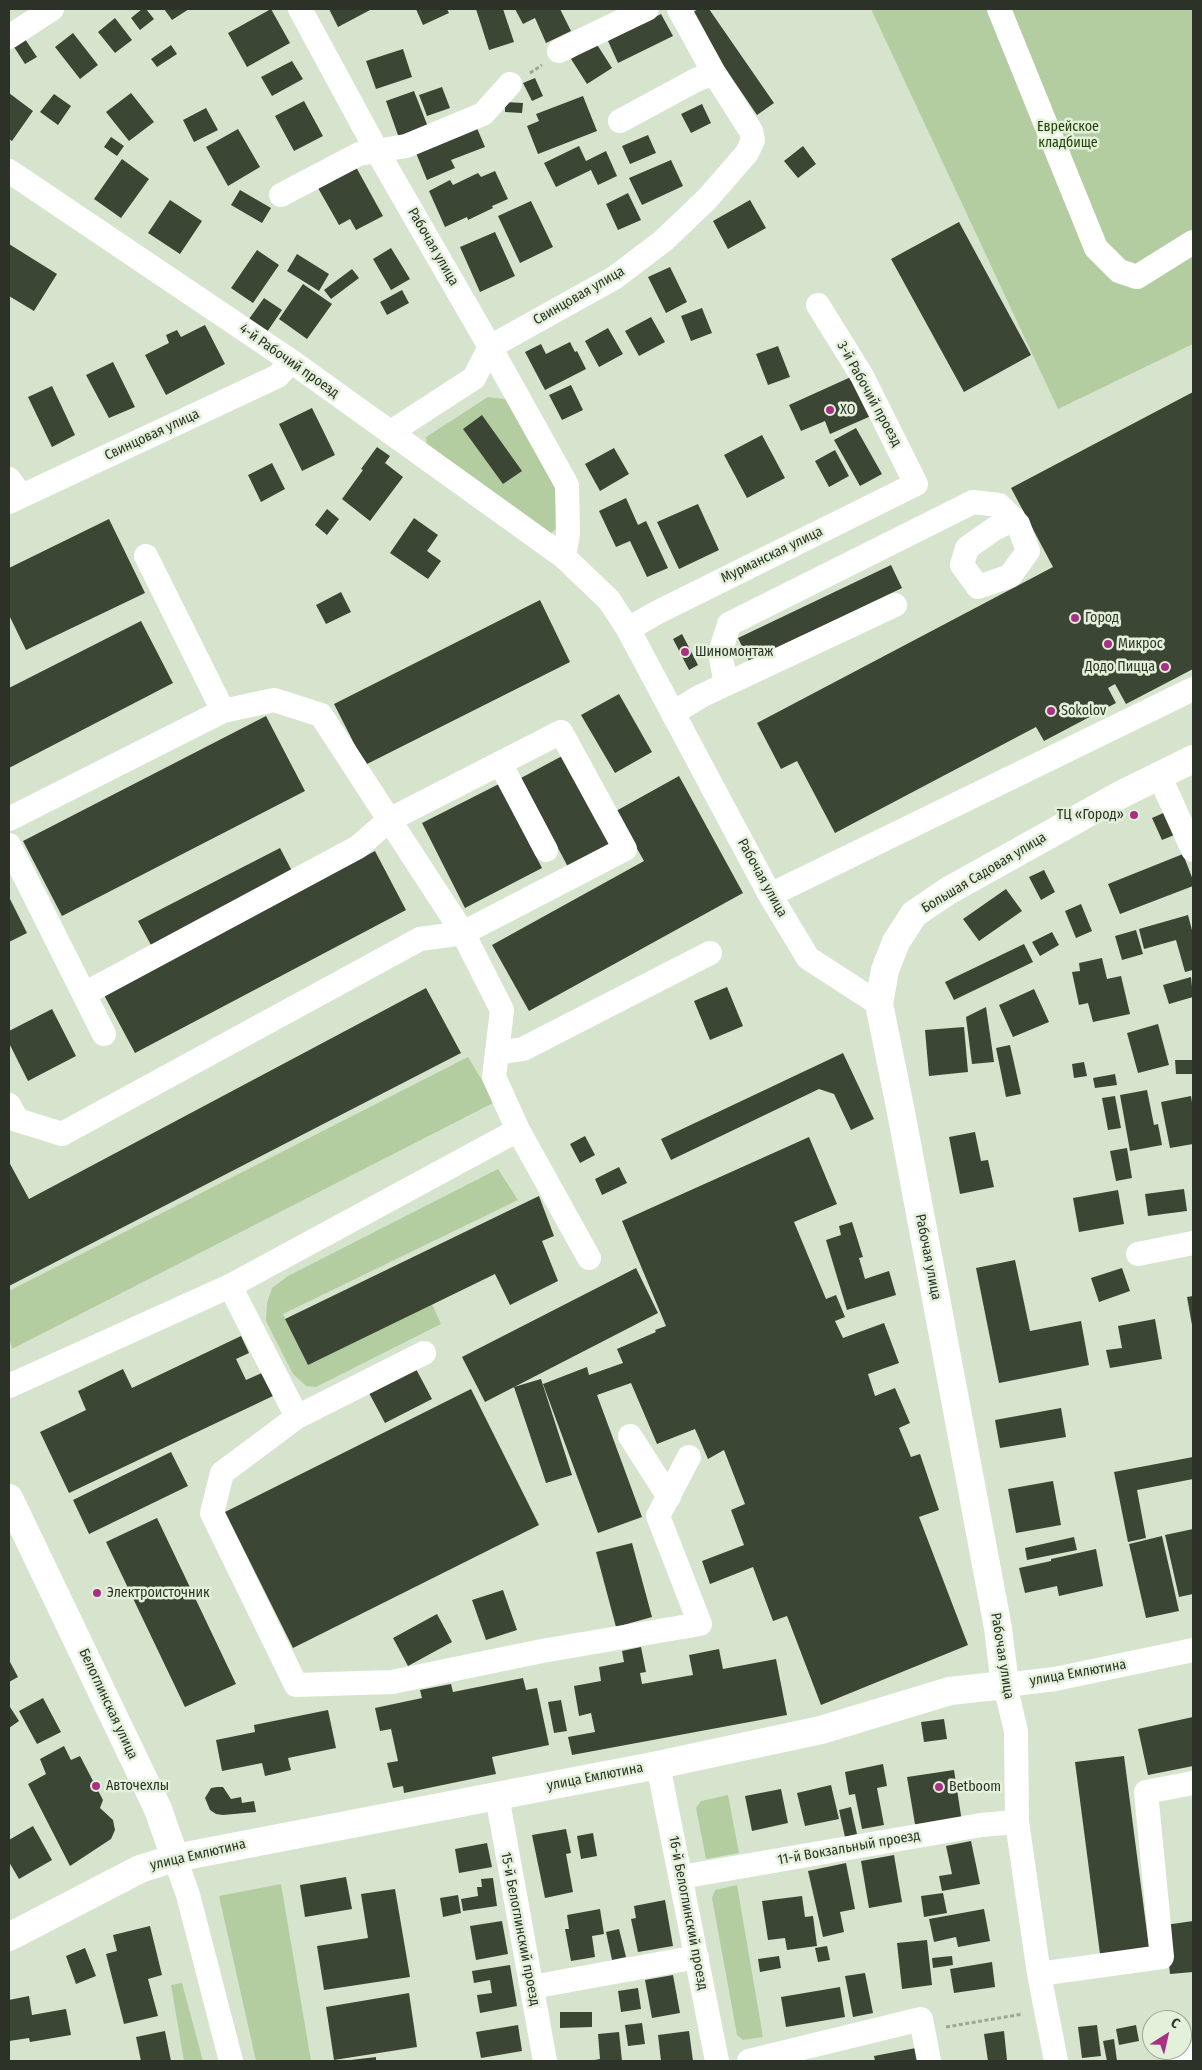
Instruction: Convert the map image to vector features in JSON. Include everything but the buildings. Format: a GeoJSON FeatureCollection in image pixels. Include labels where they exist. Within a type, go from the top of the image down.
{"type":"FeatureCollection","features":[{"type":"Feature","properties":{"kind":"main road","name":"Большая Садовая улица"},"geometry":{"type":"LineString","coordinates":[[879,1004],[885,970],[896,942],[914,914],[948,891],[1044,837],[1193,759]]}},
{"type":"Feature","properties":{"kind":"main road","name":"Рабочая улица"},"geometry":{"type":"LineString","coordinates":[[879,1004],[998,1628],[1005,1685]]}},
{"type":"Feature","properties":{"kind":"main road","name":"Белоглинская улица"},"geometry":{"type":"LineString","coordinates":[[9,1498],[158,1809],[175,1858]]}},
{"type":"Feature","properties":{"kind":"main road","name":"улица Емлютина"},"geometry":{"type":"LineString","coordinates":[[9,1938],[140,1868],[175,1858],[658,1765],[821,1730],[950,1691],[1005,1685]]}},
{"type":"Feature","properties":{"kind":"street"},"geometry":{"type":"LineString","coordinates":[[9,37],[52,9]]}},
{"type":"Feature","properties":{"kind":"street","name":"Рабочая улица"},"geometry":{"type":"LineString","coordinates":[[300,9],[377,151],[567,485],[568,534],[564,557],[609,600],[628,629],[770,895],[808,958],[879,1004]]}},
{"type":"Feature","properties":{"kind":"street"},"geometry":{"type":"LineString","coordinates":[[559,51],[647,9]]}},
{"type":"Feature","properties":{"kind":"street"},"geometry":{"type":"LineString","coordinates":[[620,121],[714,72],[679,9]]}},
{"type":"Feature","properties":{"kind":"street"},"geometry":{"type":"LineString","coordinates":[[999,9],[1096,248],[1119,272],[1137,277],[1193,242]]}},
{"type":"Feature","properties":{"kind":"street","name":"Свинцовая улица"},"geometry":{"type":"LineString","coordinates":[[490,347],[614,278],[663,242],[707,199],[747,153],[753,140],[751,131],[714,72]]}},
{"type":"Feature","properties":{"kind":"street"},"geometry":{"type":"LineString","coordinates":[[281,195],[359,154],[406,146],[483,114],[510,84]]}},
{"type":"Feature","properties":{"kind":"street","name":"4-й Рабочий проезд"},"geometry":{"type":"LineString","coordinates":[[9,171],[291,361],[564,557]]}},
{"type":"Feature","properties":{"kind":"street","name":"3-й Рабочий проезд"},"geometry":{"type":"LineString","coordinates":[[818,305],[862,376],[916,484]]}},
{"type":"Feature","properties":{"kind":"street"},"geometry":{"type":"LineString","coordinates":[[391,432],[474,378],[490,347]]}},
{"type":"Feature","properties":{"kind":"street","name":"Свинцовая улица"},"geometry":{"type":"LineString","coordinates":[[13,492],[278,376],[291,361]]}},
{"type":"Feature","properties":{"kind":"street","name":"Мурманская улица"},"geometry":{"type":"LineString","coordinates":[[628,629],[658,612],[916,484]]}},
{"type":"Feature","properties":{"kind":"street"},"geometry":{"type":"LineString","coordinates":[[726,684],[720,653],[729,624],[973,502],[999,505],[1014,519]]}},
{"type":"Feature","properties":{"kind":"street"},"geometry":{"type":"LineString","coordinates":[[146,556],[223,711]]}},
{"type":"Feature","properties":{"kind":"street"},"geometry":{"type":"LineString","coordinates":[[673,713],[701,696],[895,605]]}},
{"type":"Feature","properties":{"kind":"street"},"geometry":{"type":"LineString","coordinates":[[770,895],[1193,689]]}},
{"type":"Feature","properties":{"kind":"street"},"geometry":{"type":"LineString","coordinates":[[9,819],[223,711],[274,700],[321,715],[463,933],[502,1010],[494,1077],[518,1130],[589,1258]]}},
{"type":"Feature","properties":{"kind":"street"},"geometry":{"type":"LineString","coordinates":[[9,1105],[16,1120],[62,1134],[420,939],[463,933],[625,849],[562,732],[389,820],[358,847],[84,994]]}},
{"type":"Feature","properties":{"kind":"street"},"geometry":{"type":"LineString","coordinates":[[500,763],[546,850]]}},
{"type":"Feature","properties":{"kind":"street"},"geometry":{"type":"LineString","coordinates":[[1160,775],[1193,850]]}},
{"type":"Feature","properties":{"kind":"street"},"geometry":{"type":"LineString","coordinates":[[9,845],[104,1034]]}},
{"type":"Feature","properties":{"kind":"street"},"geometry":{"type":"LineString","coordinates":[[497,1053],[524,1049],[710,953]]}},
{"type":"Feature","properties":{"kind":"street"},"geometry":{"type":"LineString","coordinates":[[9,1386],[230,1286],[518,1130]]}},
{"type":"Feature","properties":{"kind":"street"},"geometry":{"type":"LineString","coordinates":[[1138,1254],[1193,1243]]}},
{"type":"Feature","properties":{"kind":"street"},"geometry":{"type":"LineString","coordinates":[[230,1286],[297,1418]]}},
{"type":"Feature","properties":{"kind":"street"},"geometry":{"type":"LineString","coordinates":[[424,1353],[297,1418],[222,1473],[212,1513],[296,1685],[392,1682],[542,1651],[700,1624],[658,1516],[689,1457]]}},
{"type":"Feature","properties":{"kind":"street"},"geometry":{"type":"LineString","coordinates":[[630,1436],[669,1497]]}},
{"type":"Feature","properties":{"kind":"street","name":"улица Емлютина"},"geometry":{"type":"LineString","coordinates":[[1005,1685],[1055,1679],[1193,1650]]}},
{"type":"Feature","properties":{"kind":"street","name":"Рабочая улица"},"geometry":{"type":"LineString","coordinates":[[1005,1685],[1016,1731],[1017,1822],[1039,1974],[1056,2061]]}},
{"type":"Feature","properties":{"kind":"street","name":"16-й Белоглинский проезд"},"geometry":{"type":"LineString","coordinates":[[658,1765],[717,2061]]}},
{"type":"Feature","properties":{"kind":"street"},"geometry":{"type":"LineString","coordinates":[[1039,1974],[1162,1957],[1146,1792],[1193,1783]]}},
{"type":"Feature","properties":{"kind":"street","name":"15-й Белоглинский проезд"},"geometry":{"type":"LineString","coordinates":[[497,1796],[545,2061]]}},
{"type":"Feature","properties":{"kind":"street","name":"11-й Вокзальный проезд"},"geometry":{"type":"LineString","coordinates":[[681,1877],[981,1825],[1017,1822]]}},
{"type":"Feature","properties":{"kind":"street","name":"Белоглинская улица"},"geometry":{"type":"LineString","coordinates":[[175,1858],[188,1895],[231,2061]]}},
{"type":"Feature","properties":{"kind":"street"},"geometry":{"type":"LineString","coordinates":[[532,1988],[697,1957]]}},
{"type":"Feature","properties":{"kind":"street"},"geometry":{"type":"LineString","coordinates":[[749,2061],[921,2019],[929,2061]]}},
{"type":"Feature","properties":{"kind":"street"},"geometry":{"type":"LineString","coordinates":[[1182,2061],[1193,2054]]}},
{"type":"Feature","properties":{"kind":"path"},"geometry":{"type":"LineString","coordinates":[[510,84],[538,68],[559,51]]}},
{"type":"Feature","properties":{"kind":"path"},"geometry":{"type":"LineString","coordinates":[[923,2031],[1047,2010]]}},
{"type":"Feature","properties":{"kind":"green space","name":"Еврейское кладбище"},"geometry":{"type":"Polygon","coordinates":[[[871,9],[1193,9],[1193,344],[1058,409],[871,9]]]}},
{"type":"Feature","properties":{"kind":"green space"},"geometry":{"type":"Polygon","coordinates":[[[488,397],[511,400],[560,487],[562,523],[548,536],[427,446],[426,437],[488,397]]]}},
{"type":"Feature","properties":{"kind":"green space"},"geometry":{"type":"Polygon","coordinates":[[[468,1057],[495,1102],[12,1349],[9,1336],[9,1291],[468,1057]]]}},
{"type":"Feature","properties":{"kind":"green space"},"geometry":{"type":"Polygon","coordinates":[[[498,1169],[518,1200],[283,1314],[308,1364],[432,1304],[441,1324],[316,1387],[306,1386],[293,1374],[266,1321],[267,1303],[272,1288],[288,1276],[498,1169]]]}},
{"type":"Feature","properties":{"kind":"green space"},"geometry":{"type":"Polygon","coordinates":[[[728,1795],[739,1853],[706,1859],[696,1808],[701,1801],[728,1795]]]}},
{"type":"Feature","properties":{"kind":"green space"},"geometry":{"type":"Polygon","coordinates":[[[281,1884],[311,2061],[256,2061],[219,1896],[281,1884]]]}},
{"type":"Feature","properties":{"kind":"green space"},"geometry":{"type":"Polygon","coordinates":[[[737,1885],[763,2037],[743,2040],[737,2035],[712,1898],[715,1890],[737,1885]]]}},
{"type":"Feature","properties":{"kind":"green space"},"geometry":{"type":"Polygon","coordinates":[[[182,1983],[203,2061],[184,2061],[171,1985],[182,1983]]]}},
{"type":"Feature","properties":{"kind":"place","name":"ХО"},"geometry":{"type":"Point","coordinates":[830,410]}},
{"type":"Feature","properties":{"kind":"place","name":"Город"},"geometry":{"type":"Point","coordinates":[1075,618]}},
{"type":"Feature","properties":{"kind":"place","name":"Микрос"},"geometry":{"type":"Point","coordinates":[1108,644]}},
{"type":"Feature","properties":{"kind":"place","name":"Шиномонтаж"},"geometry":{"type":"Point","coordinates":[685,652]}},
{"type":"Feature","properties":{"kind":"place","name":"Додо Пицца"},"geometry":{"type":"Point","coordinates":[1165,667]}},
{"type":"Feature","properties":{"kind":"place","name":"Sokolov"},"geometry":{"type":"Point","coordinates":[1051,711]}},
{"type":"Feature","properties":{"kind":"place","name":"ТЦ «Город»"},"geometry":{"type":"Point","coordinates":[1134,815]}},
{"type":"Feature","properties":{"kind":"place","name":"Электроисточник"},"geometry":{"type":"Point","coordinates":[97,1593]}},
{"type":"Feature","properties":{"kind":"place","name":"Авточехлы"},"geometry":{"type":"Point","coordinates":[96,1786]}},
{"type":"Feature","properties":{"kind":"place","name":"Betboom"},"geometry":{"type":"Point","coordinates":[939,1787]}}]}
